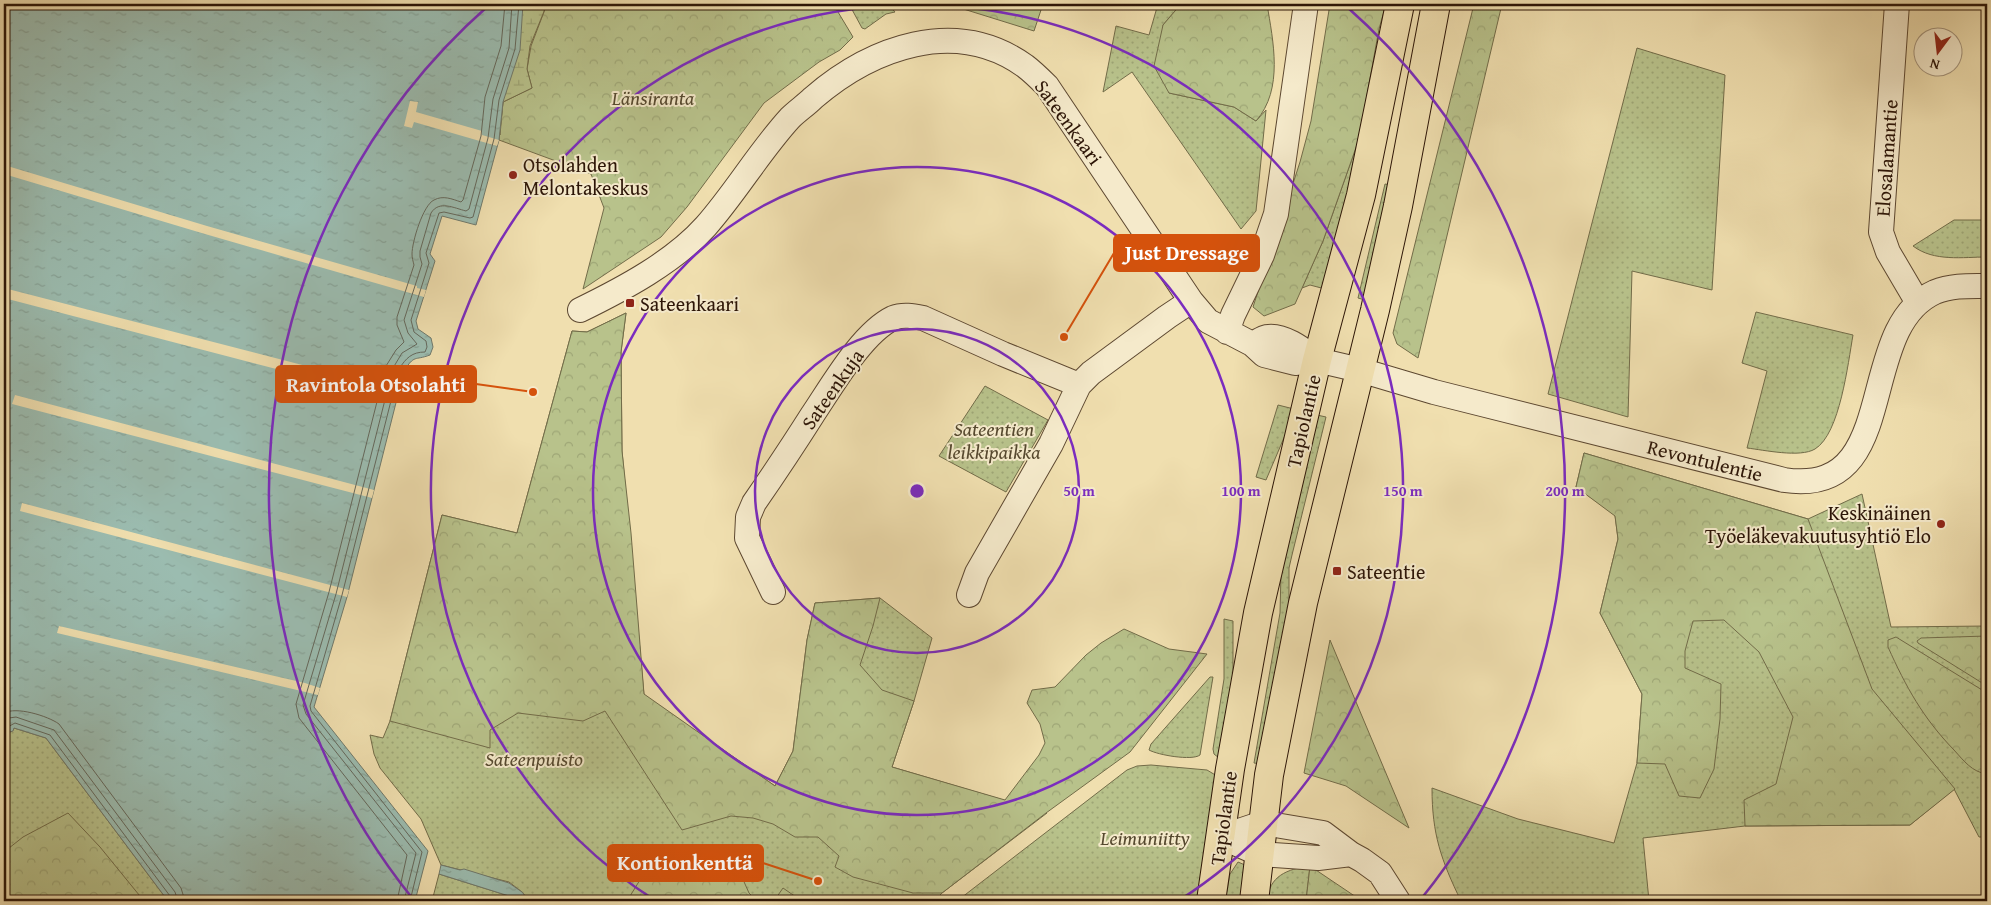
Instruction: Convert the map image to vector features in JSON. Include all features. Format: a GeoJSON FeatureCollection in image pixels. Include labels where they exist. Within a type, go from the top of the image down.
{"type":"FeatureCollection","features":[{"type":"Feature","properties":{"kind":"main road","name":"Tapiolantie"},"geometry":{"type":"LineString","coordinates":[[1212,901],[1230,769],[1258,613],[1318,360],[1361,195],[1400,4]]}},
{"type":"Feature","properties":{"kind":"main road","name":"Tapiolantie"},"geometry":{"type":"LineString","coordinates":[[1254,901],[1269,775],[1303,603],[1398,206],[1436,4]]}},
{"type":"Feature","properties":{"kind":"street","name":"Elosalamantie"},"geometry":{"type":"LineString","coordinates":[[1896,4],[1881,235],[1888,252],[1918,303]]}},
{"type":"Feature","properties":{"kind":"street"},"geometry":{"type":"LineString","coordinates":[[1227,332],[1233,315],[1262,255],[1276,214],[1302,9]]}},
{"type":"Feature","properties":{"kind":"street","name":"Sateenkaari"},"geometry":{"type":"LineString","coordinates":[[580,310],[610,296],[635,281],[687,244],[706,226],[753,162],[792,116],[836,80],[878,55],[898,47],[947,40],[978,45],[998,52],[1024,66],[1047,86],[1191,301],[1208,321],[1252,344],[1269,337],[1294,343],[1318,360]]}},
{"type":"Feature","properties":{"kind":"street","name":"Revontulentie"},"geometry":{"type":"LineString","coordinates":[[1318,360],[1360,370],[1434,392],[1784,480],[1808,482],[1822,479],[1837,472],[1852,457],[1859,446],[1868,425],[1894,338],[1908,313],[1918,303],[1935,292],[1951,287],[1987,286]]}},
{"type":"Feature","properties":{"kind":"street"},"geometry":{"type":"LineString","coordinates":[[969,596],[977,573],[1051,444],[1079,385],[1091,373],[1191,301]]}},
{"type":"Feature","properties":{"kind":"street","name":"Sateenkuja"},"geometry":{"type":"LineString","coordinates":[[773,592],[747,538],[747,523],[754,504],[849,359],[887,322],[910,315],[923,318],[1003,354],[1079,385]]}},
{"type":"Feature","properties":{"kind":"street"},"geometry":{"type":"LineString","coordinates":[[1221,837],[1264,823],[1323,833],[1380,873],[1398,901]]}},
{"type":"Feature","properties":{"kind":"street"},"geometry":{"type":"LineString","coordinates":[[1221,837],[1260,854],[1318,858],[1351,854]]}},
{"type":"Feature","properties":{"kind":"green space"},"geometry":{"type":"Polygon","coordinates":[[[455,4],[547,4],[530,46],[527,69],[532,88],[503,102],[500,135],[455,4]]]}},
{"type":"Feature","properties":{"kind":"green space","name":"Länsiranta"},"geometry":{"type":"Polygon","coordinates":[[[547,4],[837,4],[835,7],[853,37],[840,50],[819,62],[764,103],[687,207],[661,237],[583,289],[604,208],[591,174],[499,140],[503,102],[532,88],[527,69],[531,46],[547,4]]]}},
{"type":"Feature","properties":{"kind":"green space"},"geometry":{"type":"Polygon","coordinates":[[[849,4],[888,4],[895,12],[886,14],[865,29],[862,28],[849,4]]]}},
{"type":"Feature","properties":{"kind":"green space"},"geometry":{"type":"Polygon","coordinates":[[[904,4],[1043,4],[1034,31],[957,7],[909,8],[904,4]]]}},
{"type":"Feature","properties":{"kind":"green space"},"geometry":{"type":"Polygon","coordinates":[[[1158,4],[1181,4],[1163,25],[1169,93],[1234,107],[1256,121],[1266,110],[1256,211],[1241,229],[1132,72],[1103,92],[1116,26],[1149,35],[1158,4]]]}},
{"type":"Feature","properties":{"kind":"green space"},"geometry":{"type":"Polygon","coordinates":[[[1181,4],[1267,4],[1274,49],[1273,80],[1265,108],[1256,121],[1234,107],[1169,93],[1154,66],[1163,25],[1181,4]]]}},
{"type":"Feature","properties":{"kind":"green space"},"geometry":{"type":"Polygon","coordinates":[[[1330,4],[1386,4],[1379,29],[1359,139],[1323,241],[1295,304],[1264,316],[1253,307],[1300,162],[1311,121],[1330,4]]]}},
{"type":"Feature","properties":{"kind":"green space"},"geometry":{"type":"Polygon","coordinates":[[[1474,4],[1502,4],[1418,358],[1397,344],[1393,333],[1474,4]]]}},
{"type":"Feature","properties":{"kind":"green space"},"geometry":{"type":"Polygon","coordinates":[[[1637,48],[1725,75],[1712,290],[1632,271],[1628,417],[1548,394],[1637,48]]]}},
{"type":"Feature","properties":{"kind":"green space"},"geometry":{"type":"Polygon","coordinates":[[[1359,139],[1325,289],[1310,285],[1302,288],[1323,241],[1359,139]]]}},
{"type":"Feature","properties":{"kind":"green space"},"geometry":{"type":"Polygon","coordinates":[[[1385,184],[1391,185],[1365,300],[1358,298],[1385,184]]]}},
{"type":"Feature","properties":{"kind":"green space"},"geometry":{"type":"Polygon","coordinates":[[[1954,220],[1987,220],[1987,257],[1939,257],[1913,246],[1954,220]]]}},
{"type":"Feature","properties":{"kind":"green space"},"geometry":{"type":"Polygon","coordinates":[[[1756,312],[1853,335],[1842,397],[1837,414],[1824,441],[1808,452],[1772,452],[1747,448],[1767,371],[1742,363],[1756,312]]]}},
{"type":"Feature","properties":{"kind":"green space","name":"Sateenpuisto"},"geometry":{"type":"Polygon","coordinates":[[[626,313],[621,352],[622,451],[644,695],[775,786],[793,751],[807,640],[815,603],[880,598],[932,638],[892,767],[1047,813],[934,901],[578,901],[559,897],[529,901],[522,892],[509,882],[441,865],[421,819],[380,768],[374,754],[370,735],[383,738],[390,721],[442,515],[517,533],[572,331],[587,332],[626,313]]]}},
{"type":"Feature","properties":{"kind":"green space","name":"Sateenpuisto"},"geometry":{"type":"Polygon","coordinates":[[[626,313],[621,352],[622,451],[631,533],[644,694],[775,786],[793,751],[807,640],[815,603],[880,598],[860,665],[882,690],[914,701],[892,767],[1005,800],[1039,755],[1045,743],[1040,724],[1027,703],[1032,690],[1055,687],[1086,655],[1124,629],[1169,649],[1207,654],[1130,752],[1046,813],[942,893],[913,893],[853,877],[835,867],[839,856],[818,837],[795,837],[773,824],[753,818],[731,816],[682,830],[605,711],[583,721],[518,713],[490,730],[490,748],[390,721],[442,515],[517,533],[572,331],[587,332],[626,313]]]}},
{"type":"Feature","properties":{"kind":"green space","name":"Sateentien leikkipaikka"},"geometry":{"type":"Polygon","coordinates":[[[985,386],[1048,420],[1006,492],[939,456],[985,386]]]}},
{"type":"Feature","properties":{"kind":"green space"},"geometry":{"type":"Polygon","coordinates":[[[1278,405],[1294,409],[1292,419],[1266,480],[1256,477],[1278,405]]]}},
{"type":"Feature","properties":{"kind":"green space"},"geometry":{"type":"Polygon","coordinates":[[[1317,415],[1326,417],[1289,568],[1289,601],[1261,764],[1254,763],[1280,613],[1281,572],[1317,415]]]}},
{"type":"Feature","properties":{"kind":"green space"},"geometry":{"type":"Polygon","coordinates":[[[1584,453],[1808,519],[1862,494],[1891,627],[1987,626],[1987,837],[1979,837],[1954,789],[1910,825],[1745,826],[1643,838],[1649,901],[1461,901],[1448,873],[1439,846],[1432,804],[1432,788],[1518,819],[1614,843],[1637,763],[1642,694],[1600,613],[1618,539],[1615,515],[1576,487],[1584,453]]]}},
{"type":"Feature","properties":{"kind":"green space"},"geometry":{"type":"Polygon","coordinates":[[[1584,453],[1808,519],[1872,689],[1955,789],[1910,825],[1745,826],[1744,800],[1776,784],[1793,717],[1759,652],[1724,620],[1693,621],[1685,651],[1685,668],[1721,684],[1720,719],[1714,769],[1700,798],[1679,796],[1665,764],[1637,763],[1642,694],[1600,613],[1618,539],[1615,516],[1576,487],[1584,453]]]}},
{"type":"Feature","properties":{"kind":"green space"},"geometry":{"type":"Polygon","coordinates":[[[1224,619],[1233,621],[1233,677],[1219,758],[1214,754],[1213,749],[1224,679],[1224,619]]]}},
{"type":"Feature","properties":{"kind":"green space"},"geometry":{"type":"Polygon","coordinates":[[[1987,636],[1987,686],[1917,641],[1921,638],[1987,636]]]}},
{"type":"Feature","properties":{"kind":"green space"},"geometry":{"type":"Polygon","coordinates":[[[1896,637],[1987,693],[1987,774],[1977,771],[1965,762],[1924,714],[1888,647],[1888,640],[1896,637]]]}},
{"type":"Feature","properties":{"kind":"green space"},"geometry":{"type":"Polygon","coordinates":[[[1330,640],[1409,828],[1346,786],[1304,773],[1330,640]]]}},
{"type":"Feature","properties":{"kind":"green space"},"geometry":{"type":"Polygon","coordinates":[[[1210,677],[1213,677],[1200,755],[1196,757],[1175,757],[1149,750],[1151,744],[1210,677]]]}},
{"type":"Feature","properties":{"kind":"green space"},"geometry":{"type":"Polygon","coordinates":[[[14,728],[46,738],[168,901],[4,901],[4,734],[14,728]]]}},
{"type":"Feature","properties":{"kind":"green space","name":"Leimuniitty"},"geometry":{"type":"Polygon","coordinates":[[[1151,765],[1207,770],[1217,776],[1201,901],[957,901],[1127,770],[1137,766],[1151,765]]]}},
{"type":"Feature","properties":{"kind":"green space"},"geometry":{"type":"Polygon","coordinates":[[[68,813],[100,847],[144,901],[4,901],[4,852],[23,837],[68,813]]]}},
{"type":"Feature","properties":{"kind":"green space"},"geometry":{"type":"Polygon","coordinates":[[[696,846],[729,848],[749,893],[757,901],[627,901],[643,875],[696,846]]]}},
{"type":"Feature","properties":{"kind":"green space"},"geometry":{"type":"Polygon","coordinates":[[[1238,862],[1245,865],[1242,901],[1225,901],[1230,874],[1238,862]]]}},
{"type":"Feature","properties":{"kind":"green space"},"geometry":{"type":"Polygon","coordinates":[[[1310,866],[1306,901],[1267,901],[1271,885],[1281,875],[1294,869],[1310,866]]]}},
{"type":"Feature","properties":{"kind":"green space"},"geometry":{"type":"Polygon","coordinates":[[[1310,866],[1362,901],[1306,901],[1310,866]]]}},
{"type":"Feature","properties":{"kind":"green space"},"geometry":{"type":"Polygon","coordinates":[[[439,874],[509,896],[517,901],[432,901],[439,874]]]}},
{"type":"Feature","properties":{"kind":"green space"},"geometry":{"type":"Polygon","coordinates":[[[783,888],[796,897],[796,901],[774,901],[783,888]]]}},
{"type":"Feature","properties":{"kind":"water"},"geometry":{"type":"Polygon","coordinates":[[[4,4],[523,4],[520,50],[503,102],[499,140],[476,225],[442,216],[430,254],[435,261],[416,321],[418,329],[431,338],[433,347],[430,355],[413,360],[404,371],[347,597],[314,707],[428,851],[415,901],[168,901],[46,738],[14,728],[13,731],[4,734],[4,4]]]}},
{"type":"Feature","properties":{"kind":"water"},"geometry":{"type":"Polygon","coordinates":[[[441,865],[460,870],[464,869],[509,883],[522,892],[529,901],[517,901],[509,896],[439,874],[441,865]]]}},
{"type":"Feature","properties":{"kind":"water"},"geometry":{"type":"Polygon","coordinates":[[[559,897],[578,901],[536,901],[559,897]]]}},
{"type":"Feature","properties":{"kind":"pier"},"geometry":{"type":"Polygon","coordinates":[[[410,101],[418,102],[416,112],[482,131],[482,135],[499,140],[497,146],[414,122],[412,128],[404,126],[410,101]]]}},
{"type":"Feature","properties":{"kind":"pier"},"geometry":{"type":"Polygon","coordinates":[[[4,165],[417,286],[417,288],[426,290],[424,297],[4,174],[4,165]]]}},
{"type":"Feature","properties":{"kind":"pier"},"geometry":{"type":"Polygon","coordinates":[[[4,288],[399,391],[397,398],[389,395],[389,397],[4,298],[4,288]]]}},
{"type":"Feature","properties":{"kind":"pier"},"geometry":{"type":"Polygon","coordinates":[[[15,395],[374,490],[372,498],[12,404],[15,395]]]}},
{"type":"Feature","properties":{"kind":"pier"},"geometry":{"type":"Polygon","coordinates":[[[22,503],[349,590],[347,597],[20,511],[22,503]]]}},
{"type":"Feature","properties":{"kind":"pier"},"geometry":{"type":"Polygon","coordinates":[[[59,626],[320,688],[318,695],[57,633],[59,626]]]}},
{"type":"Feature","properties":{"kind":"place","name":"Otsolahden Melontakeskus"},"geometry":{"type":"Point","coordinates":[513,175]}},
{"type":"Feature","properties":{"kind":"place","name":"Sateenkaari"},"geometry":{"type":"Point","coordinates":[630,303]}},
{"type":"Feature","properties":{"kind":"place","name":"Just Dressage"},"geometry":{"type":"Point","coordinates":[1064,337]}},
{"type":"Feature","properties":{"kind":"place","name":"Ravintola Otsolahti"},"geometry":{"type":"Point","coordinates":[533,392]}},
{"type":"Feature","properties":{"kind":"place","name":"Keskinäinen Työeläkevakuutusyhtiö Elo"},"geometry":{"type":"Point","coordinates":[1941,524]}},
{"type":"Feature","properties":{"kind":"place","name":"Sateentie"},"geometry":{"type":"Point","coordinates":[1337,571]}},
{"type":"Feature","properties":{"kind":"place","name":"Kontionkenttä"},"geometry":{"type":"Point","coordinates":[818,881]}}]}
